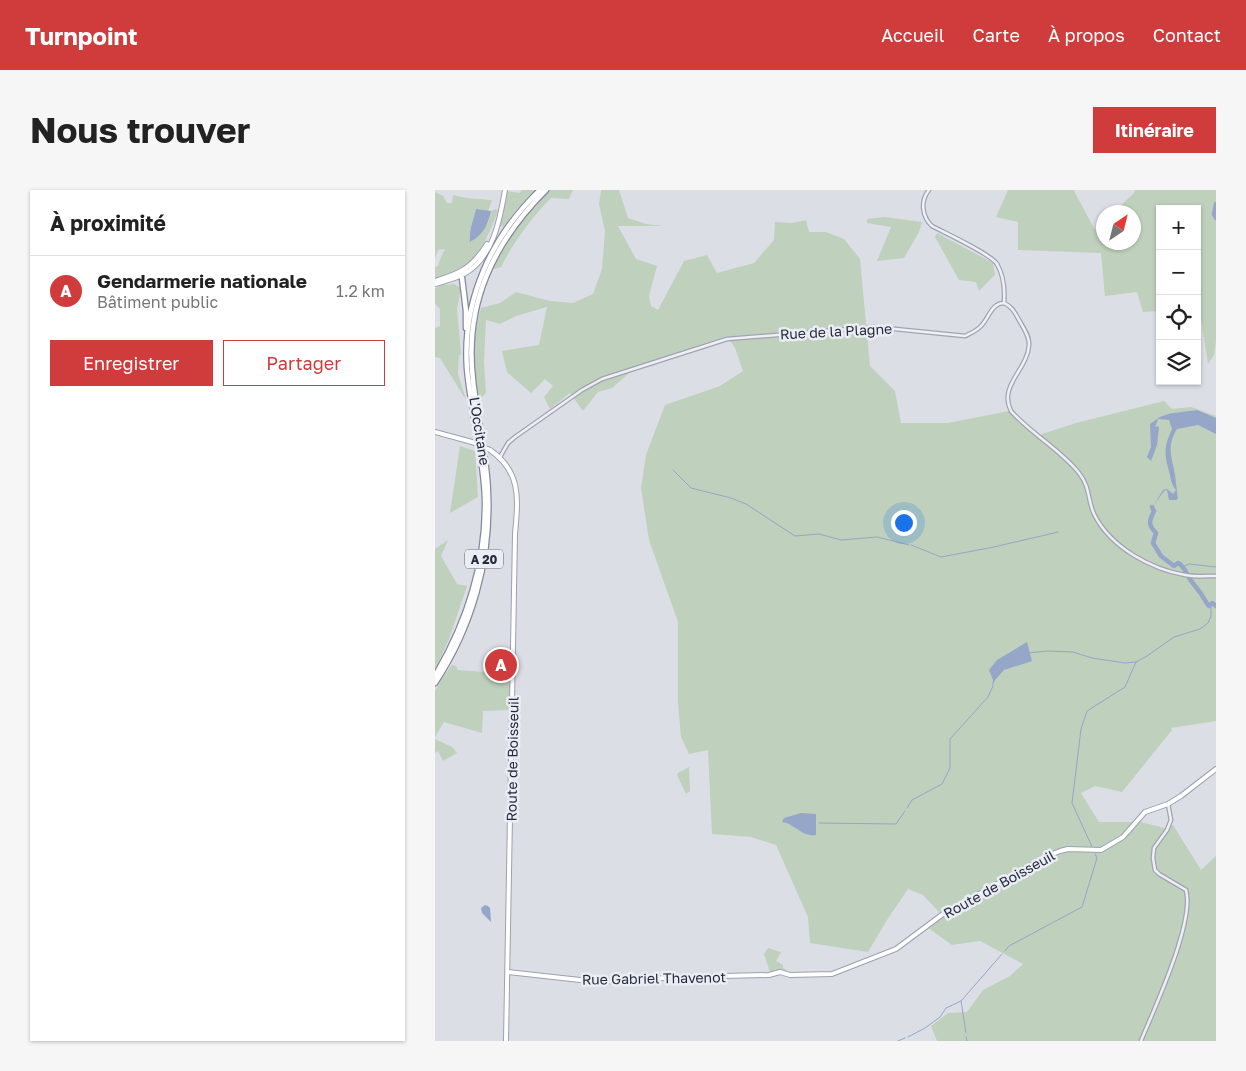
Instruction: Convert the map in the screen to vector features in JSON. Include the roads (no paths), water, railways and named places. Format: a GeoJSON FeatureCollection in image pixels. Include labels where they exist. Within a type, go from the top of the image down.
{"type":"FeatureCollection","features":[{"type":"Feature","properties":{"kind":"highway","name":"L'Occitane"},"geometry":{"type":"LineString","coordinates":[[435,676],[452,645],[468,608],[478,570],[483,539],[485,502],[483,476],[468,377],[467,346],[469,319],[475,295],[488,259],[509,224],[540,190]]}},
{"type":"Feature","properties":{"kind":"highway","name":"L'Occitane"},"geometry":{"type":"LineString","coordinates":[[435,683],[458,643],[472,609],[482,573],[487,534],[489,507],[487,473],[471,366],[471,344],[476,307],[487,272],[502,243],[523,213],[546,190]]}},
{"type":"Feature","properties":{"kind":"highway"},"geometry":{"type":"LineString","coordinates":[[461,278],[466,311],[467,346]]}},
{"type":"Feature","properties":{"kind":"main road"},"geometry":{"type":"LineString","coordinates":[[435,283],[461,278],[485,250],[498,220],[505,190]]}},
{"type":"Feature","properties":{"kind":"main road"},"geometry":{"type":"LineString","coordinates":[[435,283],[461,278]]}},
{"type":"Feature","properties":{"kind":"main road"},"geometry":{"type":"LineString","coordinates":[[449,280],[461,278]]}},
{"type":"Feature","properties":{"kind":"main road","name":"Route de Boisseuil"},"geometry":{"type":"LineString","coordinates":[[435,432],[472,442],[500,457],[508,466],[514,478],[517,499],[506,1041]]}},
{"type":"Feature","properties":{"kind":"main road","name":"Route de Boisseuil"},"geometry":{"type":"LineString","coordinates":[[769,975],[780,972],[790,975],[832,974],[896,949],[943,914],[1060,850],[1097,852],[1101,850],[1123,836],[1145,812],[1168,804],[1216,769]]}},
{"type":"Feature","properties":{"kind":"main road","name":"Rue Gabriel Thavenot"},"geometry":{"type":"LineString","coordinates":[[508,972],[598,982],[682,977],[769,975]]}},
{"type":"Feature","properties":{"kind":"street"},"geometry":{"type":"LineString","coordinates":[[929,190],[924,200],[923,210],[926,221],[987,256],[997,264],[1005,288],[1004,302],[1011,306],[1024,329],[1029,345],[1027,355],[1009,391],[1009,407],[1016,416],[1068,461],[1081,475],[1089,488],[1093,512],[1099,524],[1125,550],[1164,570],[1188,575],[1216,576]]}},
{"type":"Feature","properties":{"kind":"street","name":"Rue de la Plagne"},"geometry":{"type":"LineString","coordinates":[[500,457],[511,440],[588,386],[602,379],[707,344],[727,339],[875,327],[965,336],[982,326],[995,306],[1004,302]]}},
{"type":"Feature","properties":{"kind":"street"},"geometry":{"type":"LineString","coordinates":[[1141,1041],[1169,973],[1187,914],[1186,890],[1155,870],[1154,848],[1167,830],[1171,820],[1168,804]]}},
{"type":"Feature","properties":{"kind":"water"},"geometry":{"type":"Polygon","coordinates":[[[476,209],[491,211],[484,229],[470,242],[471,229],[476,209]]]}},
{"type":"Feature","properties":{"kind":"water"},"geometry":{"type":"Polygon","coordinates":[[[1197,410],[1216,418],[1216,434],[1198,425],[1177,429],[1172,441],[1171,452],[1178,499],[1169,500],[1167,490],[1164,491],[1154,505],[1153,508],[1156,510],[1151,518],[1151,524],[1158,533],[1155,543],[1161,555],[1173,565],[1178,561],[1181,562],[1187,571],[1180,563],[1174,566],[1161,556],[1153,543],[1156,533],[1149,521],[1154,511],[1152,508],[1163,490],[1167,489],[1173,494],[1176,490],[1171,481],[1166,455],[1167,440],[1172,429],[1169,420],[1158,419],[1155,427],[1158,426],[1159,428],[1157,445],[1151,461],[1147,457],[1151,447],[1150,424],[1159,418],[1165,415],[1197,410]]]}},
{"type":"Feature","properties":{"kind":"water"},"geometry":{"type":"Polygon","coordinates":[[[1027,642],[1032,661],[1004,670],[995,680],[992,687],[993,680],[989,670],[997,660],[1027,642]]]}},
{"type":"Feature","properties":{"kind":"water"},"geometry":{"type":"Polygon","coordinates":[[[801,813],[816,814],[816,835],[807,834],[782,822],[784,818],[801,813]]]}},
{"type":"Feature","properties":{"kind":"water"},"geometry":{"type":"Polygon","coordinates":[[[485,905],[490,908],[491,922],[482,913],[481,908],[485,905]]]}},
{"type":"Feature","properties":{"kind":"waterway"},"geometry":{"type":"LineString","coordinates":[[1216,204],[1214,214],[1216,218]]}},
{"type":"Feature","properties":{"kind":"waterway"},"geometry":{"type":"LineString","coordinates":[[673,470],[691,488],[731,498],[746,504],[795,536],[819,534],[841,540],[877,537],[909,545]]}},
{"type":"Feature","properties":{"kind":"waterway"},"geometry":{"type":"LineString","coordinates":[[1152,507],[1154,511],[1150,523],[1156,533],[1153,543],[1161,556],[1174,566],[1178,563],[1181,565],[1208,605],[1212,603],[1216,606]]}},
{"type":"Feature","properties":{"kind":"waterway"},"geometry":{"type":"LineString","coordinates":[[911,545],[941,557],[1058,532]]}},
{"type":"Feature","properties":{"kind":"waterway"},"geometry":{"type":"LineString","coordinates":[[1184,566],[1189,564],[1216,567]]}},
{"type":"Feature","properties":{"kind":"waterway"},"geometry":{"type":"LineString","coordinates":[[1093,849],[1072,803],[1081,729],[1087,711],[1125,687],[1136,662],[1174,637],[1200,629],[1208,623],[1211,616],[1211,605]]}},
{"type":"Feature","properties":{"kind":"waterway"},"geometry":{"type":"LineString","coordinates":[[1029,653],[1047,651],[1073,652],[1092,658],[1125,663],[1136,662]]}},
{"type":"Feature","properties":{"kind":"waterway"},"geometry":{"type":"LineString","coordinates":[[907,808],[912,800],[942,784],[950,768],[950,739],[988,697],[993,686]]}},
{"type":"Feature","properties":{"kind":"waterway"},"geometry":{"type":"LineString","coordinates":[[819,823],[896,824],[905,811]]}},
{"type":"Feature","properties":{"kind":"waterway"},"geometry":{"type":"LineString","coordinates":[[1005,951],[1009,946],[1082,907],[1097,858],[1095,854]]}},
{"type":"Feature","properties":{"kind":"waterway"},"geometry":{"type":"LineString","coordinates":[[966,1033],[961,1001],[1002,954]]}},
{"type":"Feature","properties":{"kind":"waterway"},"geometry":{"type":"LineString","coordinates":[[908,1037],[940,1017],[946,1008],[961,1001]]}},
{"type":"Feature","properties":{"kind":"waterway"},"geometry":{"type":"LineString","coordinates":[[966,1037],[967,1041]]}},
{"type":"Feature","properties":{"kind":"waterway"},"geometry":{"type":"LineString","coordinates":[[898,1041],[905,1038]]}},
{"type":"Feature","properties":{"kind":"place","name":"Gendarmerie nationale"},"geometry":{"type":"Point","coordinates":[501,665]}}]}
